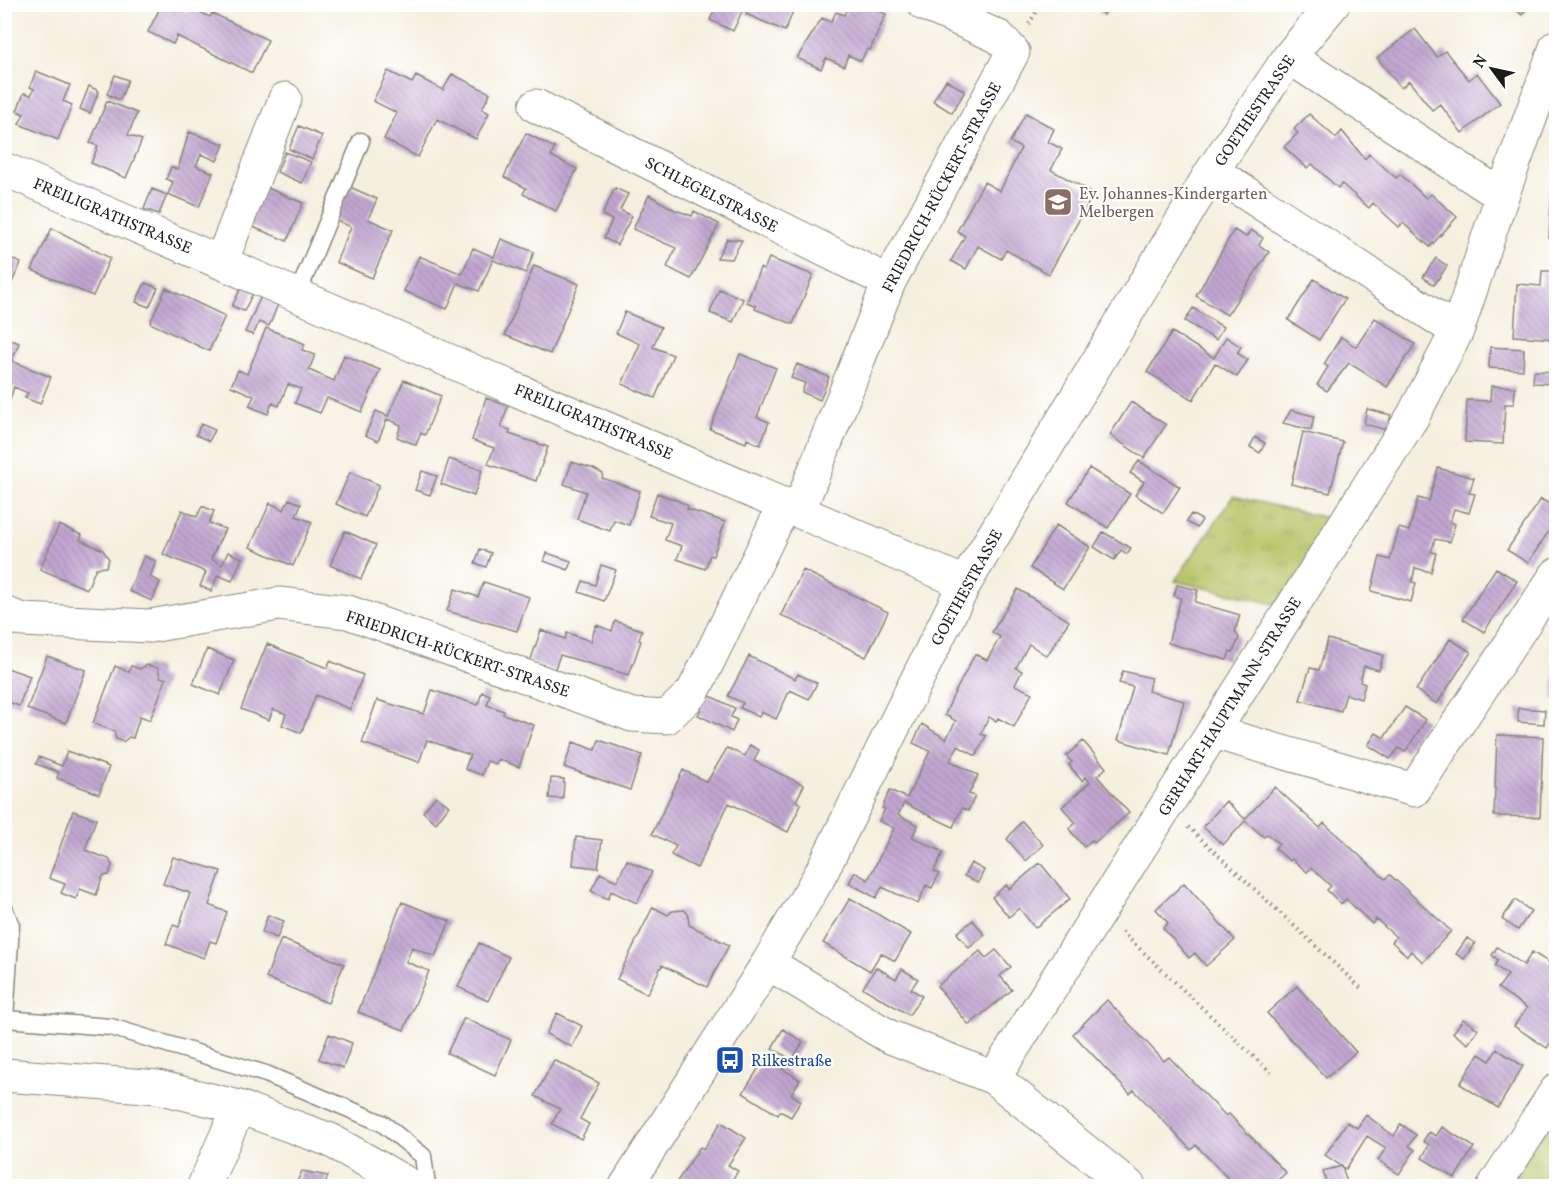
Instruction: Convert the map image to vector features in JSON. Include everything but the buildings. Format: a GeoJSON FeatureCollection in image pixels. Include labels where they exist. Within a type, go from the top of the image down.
{"type":"FeatureCollection","features":[{"type":"Feature","properties":{"kind":"street","name":"FRIEDRICH-RÜCKERT-STRASSE"},"geometry":{"type":"LineString","coordinates":[[4,613],[23,620],[150,626],[279,604],[348,612],[632,715],[667,717],[693,692],[792,507],[889,282],[1013,52],[999,37],[924,4]]}},
{"type":"Feature","properties":{"kind":"street","name":"GOETHESTRASSE"},"geometry":{"type":"LineString","coordinates":[[626,1186],[768,963],[819,877],[965,583],[1212,171],[1289,57],[1333,4]]}},
{"type":"Feature","properties":{"kind":"street","name":"GERHART-HAUPTMANN-STRASSE"},"geometry":{"type":"LineString","coordinates":[[994,1078],[1413,416],[1457,331],[1502,196],[1557,47]]}},
{"type":"Feature","properties":{"kind":"street"},"geometry":{"type":"LineString","coordinates":[[1289,57],[1502,196]]}},
{"type":"Feature","properties":{"kind":"street"},"geometry":{"type":"LineString","coordinates":[[222,260],[285,99]]}},
{"type":"Feature","properties":{"kind":"street","name":"SCHLEGELSTRASSE"},"geometry":{"type":"LineString","coordinates":[[536,106],[889,282]]}},
{"type":"Feature","properties":{"kind":"street","name":"FREILIGRATHSTRASSE"},"geometry":{"type":"LineString","coordinates":[[4,169],[222,260],[965,583]]}},
{"type":"Feature","properties":{"kind":"street"},"geometry":{"type":"LineString","coordinates":[[1212,171],[1457,331]]}},
{"type":"Feature","properties":{"kind":"street"},"geometry":{"type":"LineString","coordinates":[[1214,732],[1414,790],[1557,575]]}},
{"type":"Feature","properties":{"kind":"street"},"geometry":{"type":"LineString","coordinates":[[768,963],[888,1036],[994,1078],[1129,1186]]}},
{"type":"Feature","properties":{"kind":"street"},"geometry":{"type":"LineString","coordinates":[[4,1075],[158,1087],[239,1107],[330,1140],[411,1186]]}},
{"type":"Feature","properties":{"kind":"street"},"geometry":{"type":"LineString","coordinates":[[1494,1186],[1557,1091]]}},
{"type":"Feature","properties":{"kind":"street"},"geometry":{"type":"LineString","coordinates":[[204,1186],[239,1107]]}},
{"type":"Feature","properties":{"kind":"lane"},"geometry":{"type":"LineString","coordinates":[[298,293],[361,141]]}},
{"type":"Feature","properties":{"kind":"lane"},"geometry":{"type":"LineString","coordinates":[[4,908],[11,925],[5,1019],[111,1027],[266,1074],[382,1123],[423,1156],[427,1186]]}},
{"type":"Feature","properties":{"kind":"path"},"geometry":{"type":"LineString","coordinates":[[1165,806],[1363,990]]}},
{"type":"Feature","properties":{"kind":"path"},"geometry":{"type":"LineString","coordinates":[[1100,911],[1271,1073]]}},
{"type":"Feature","properties":{"kind":"green space"},"geometry":{"type":"Polygon","coordinates":[[[1233,496],[1335,520],[1279,605],[1175,581],[1233,496]]]}},
{"type":"Feature","properties":{"kind":"green space"},"geometry":{"type":"Polygon","coordinates":[[[1556,1113],[1556,1168],[1545,1186],[1508,1186],[1556,1113]]]}},
{"type":"Feature","properties":{"kind":"place","name":"Ev. Johannes-Kindergarten Melbergen"},"geometry":{"type":"Point","coordinates":[1058,202]}},
{"type":"Feature","properties":{"kind":"place","name":"Rilkestraße"},"geometry":{"type":"Point","coordinates":[730,1060]}}]}
